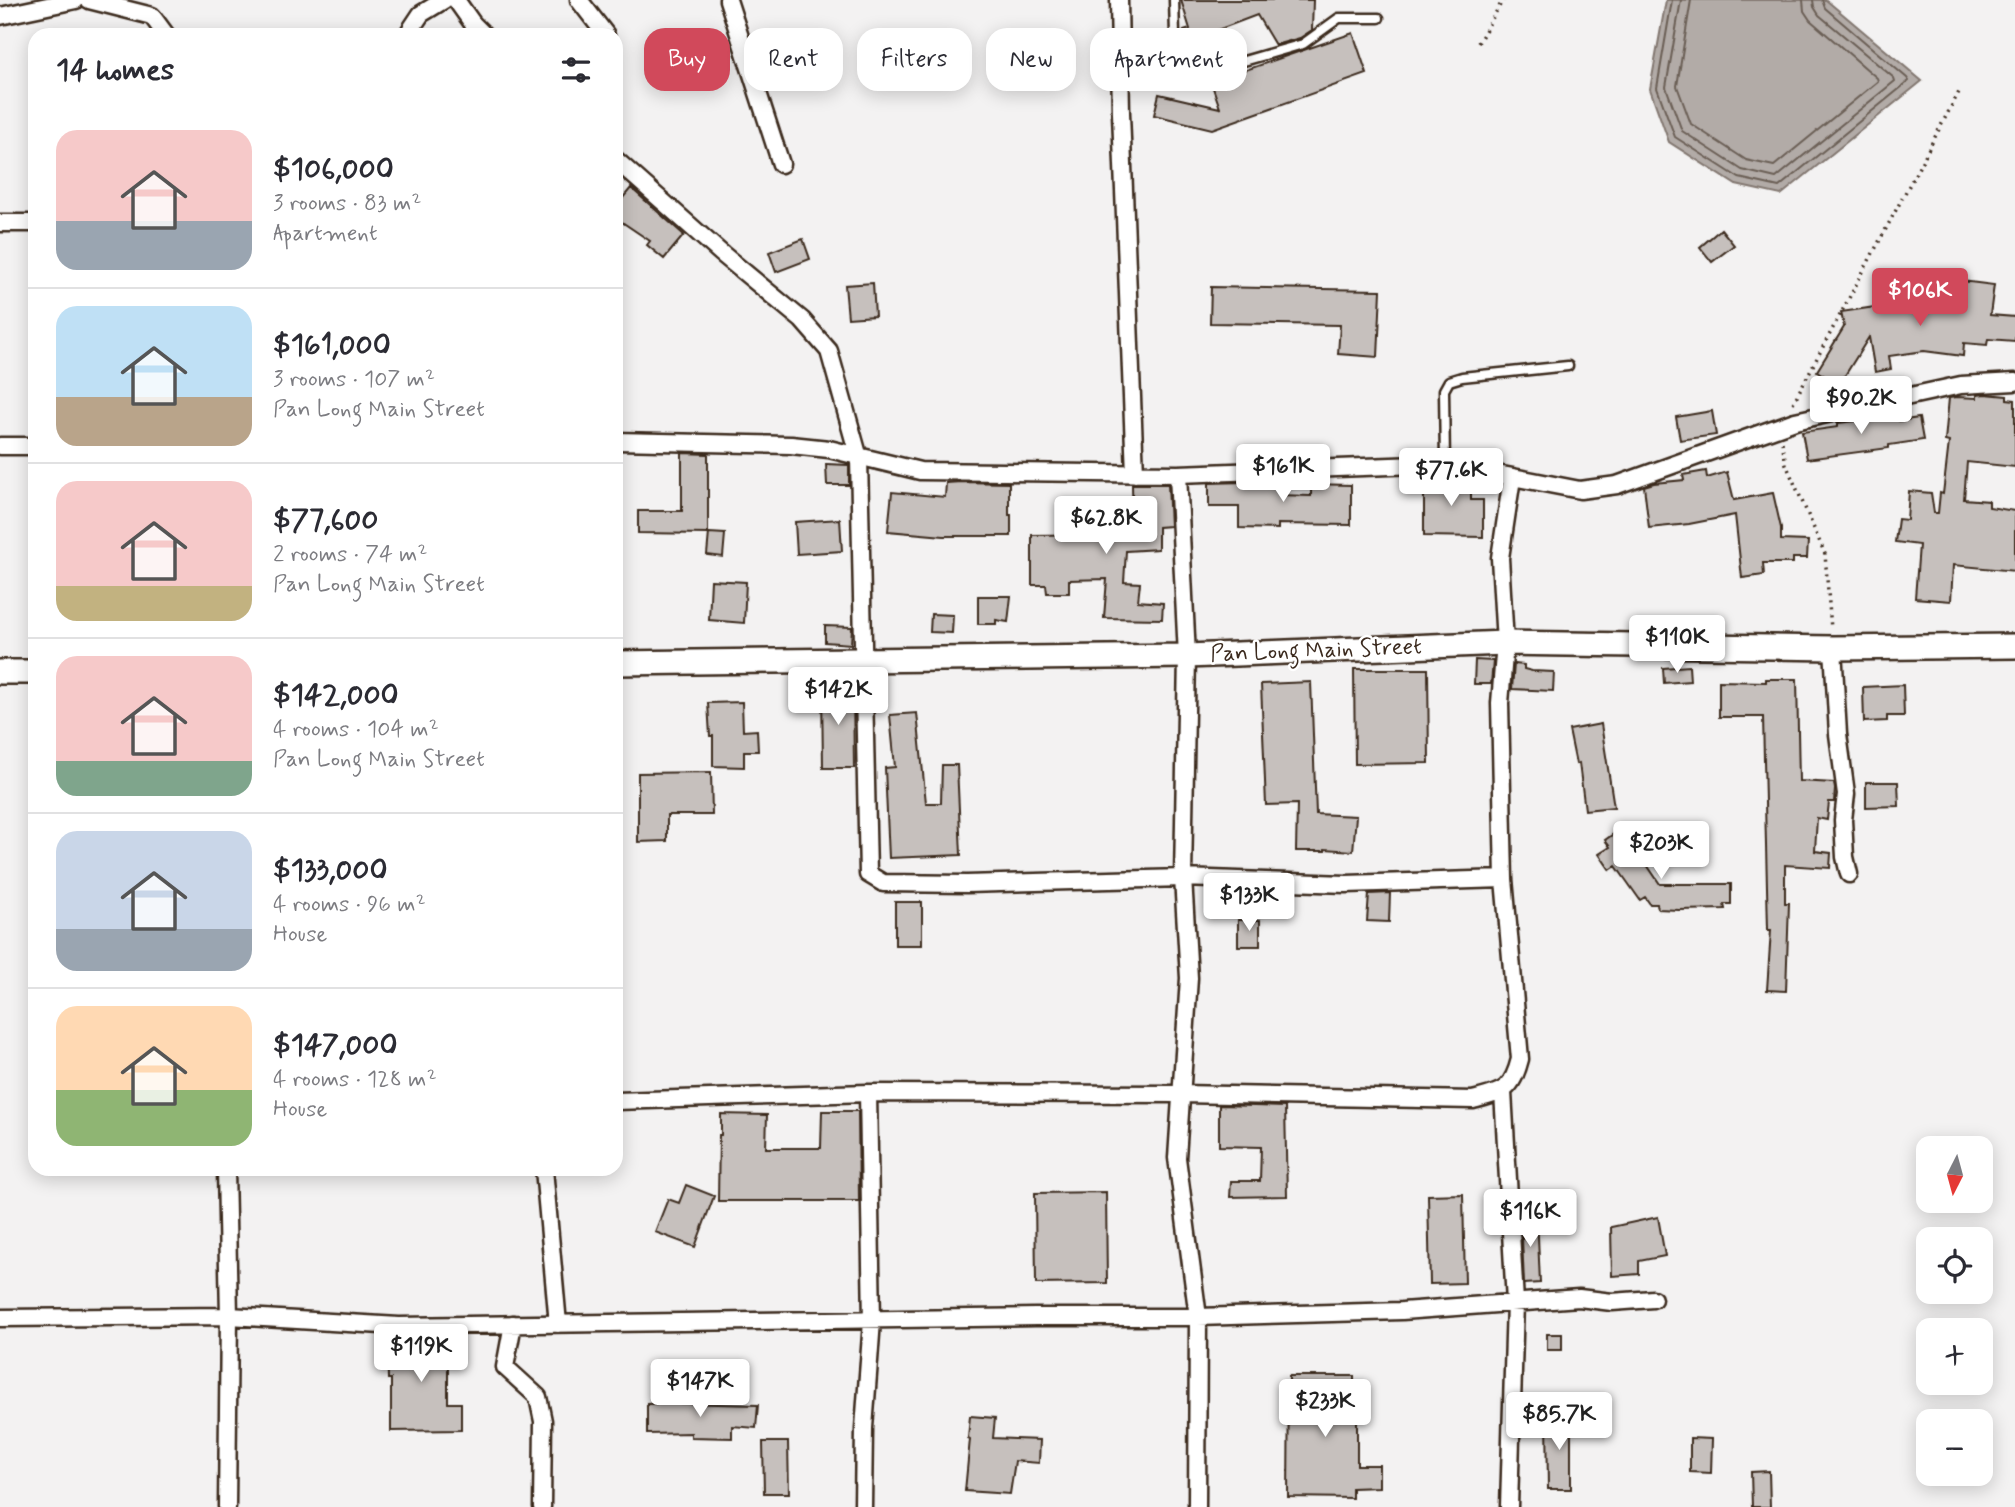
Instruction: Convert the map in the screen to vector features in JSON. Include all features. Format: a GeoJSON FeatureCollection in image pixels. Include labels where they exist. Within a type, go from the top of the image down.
{"type":"FeatureCollection","features":[{"type":"Feature","properties":{"kind":"street"},"geometry":{"type":"LineString","coordinates":[[0,16],[76,0]]}},
{"type":"Feature","properties":{"kind":"street"},"geometry":{"type":"LineString","coordinates":[[89,0],[152,16],[161,28]]}},
{"type":"Feature","properties":{"kind":"street"},"geometry":{"type":"LineString","coordinates":[[412,28],[421,14],[444,0]]}},
{"type":"Feature","properties":{"kind":"street"},"geometry":{"type":"LineString","coordinates":[[456,0],[476,28]]}},
{"type":"Feature","properties":{"kind":"street"},"geometry":{"type":"LineString","coordinates":[[579,0],[601,28]]}},
{"type":"Feature","properties":{"kind":"street"},"geometry":{"type":"LineString","coordinates":[[728,0],[781,164]]}},
{"type":"Feature","properties":{"kind":"street"},"geometry":{"type":"LineString","coordinates":[[1119,0],[1135,474]]}},
{"type":"Feature","properties":{"kind":"street"},"geometry":{"type":"LineString","coordinates":[[623,166],[802,320],[829,351],[859,458],[868,874],[883,883],[967,884],[1183,878],[1346,884],[1504,879]]}},
{"type":"Feature","properties":{"kind":"street"},"geometry":{"type":"LineString","coordinates":[[0,223],[28,223]]}},
{"type":"Feature","properties":{"kind":"street"},"geometry":{"type":"LineString","coordinates":[[623,441],[791,445],[829,449],[920,471],[1178,474],[1445,464],[1580,490],[1617,485],[1795,421],[1961,385],[2015,382]]}},
{"type":"Feature","properties":{"kind":"street"},"geometry":{"type":"LineString","coordinates":[[0,446],[28,446]]}},
{"type":"Feature","properties":{"kind":"street"},"geometry":{"type":"LineString","coordinates":[[1178,474],[1187,656],[1183,878],[1189,978],[1177,1158],[1198,1317],[1197,1507]]}},
{"type":"Feature","properties":{"kind":"street"},"geometry":{"type":"LineString","coordinates":[[623,1101],[869,1093],[1181,1094],[1473,1100],[1503,1092],[1515,1077],[1520,1059],[1504,879],[1500,687],[1505,643],[1500,558],[1511,478]]}},
{"type":"Feature","properties":{"kind":"street","name":"Pan Long Main Street"},"geometry":{"type":"LineString","coordinates":[[623,663],[1187,656],[1505,643],[1833,648],[2015,646]]}},
{"type":"Feature","properties":{"kind":"street"},"geometry":{"type":"LineString","coordinates":[[1833,648],[1838,734],[1846,793],[1843,820],[1845,857],[1849,874]]}},
{"type":"Feature","properties":{"kind":"street"},"geometry":{"type":"LineString","coordinates":[[0,672],[28,672]]}},
{"type":"Feature","properties":{"kind":"street"},"geometry":{"type":"LineString","coordinates":[[1503,1092],[1515,1302],[1509,1507]]}},
{"type":"Feature","properties":{"kind":"street"},"geometry":{"type":"LineString","coordinates":[[863,1507],[864,1428],[872,1321],[869,1093]]}},
{"type":"Feature","properties":{"kind":"street"},"geometry":{"type":"LineString","coordinates":[[226,1176],[228,1507]]}},
{"type":"Feature","properties":{"kind":"street"},"geometry":{"type":"LineString","coordinates":[[545,1176],[558,1324]]}},
{"type":"Feature","properties":{"kind":"street"},"geometry":{"type":"LineString","coordinates":[[0,1318],[229,1316],[400,1326],[872,1321],[1198,1317],[1402,1311],[1579,1298],[1612,1302],[1653,1299]]}},
{"type":"Feature","properties":{"kind":"street"},"geometry":{"type":"LineString","coordinates":[[513,1324],[505,1367],[538,1397],[543,1421],[542,1507]]}},
{"type":"Feature","properties":{"kind":"lane"},"geometry":{"type":"LineString","coordinates":[[1174,0],[1175,35],[1181,72],[1195,75],[1303,44],[1339,18],[1378,18]]}},
{"type":"Feature","properties":{"kind":"lane"},"geometry":{"type":"LineString","coordinates":[[1445,464],[1444,390],[1449,381],[1462,377],[1568,366]]}},
{"type":"Feature","properties":{"kind":"path"},"geometry":{"type":"LineString","coordinates":[[1478,43],[1503,0]]}},
{"type":"Feature","properties":{"kind":"path"},"geometry":{"type":"LineString","coordinates":[[1833,648],[1825,554],[1786,464],[1780,427],[1959,92]]}},
{"type":"Feature","properties":{"kind":"water"},"geometry":{"type":"Polygon","coordinates":[[[1666,0],[1826,0],[1922,81],[1781,195],[1736,185],[1669,142],[1650,89],[1666,0]]]}},
{"type":"Feature","properties":{"kind":"building"},"geometry":{"type":"Polygon","coordinates":[[[1181,0],[1313,0],[1312,30],[1300,38],[1275,45],[1257,15],[1223,28],[1190,28],[1181,0]]]}},
{"type":"Feature","properties":{"kind":"building"},"geometry":{"type":"Polygon","coordinates":[[[1353,33],[1367,74],[1212,129],[1154,115],[1159,94],[1220,108],[1214,91],[1247,91],[1247,70],[1353,33]]]}},
{"type":"Feature","properties":{"kind":"building"},"geometry":{"type":"Polygon","coordinates":[[[631,188],[684,235],[664,259],[647,245],[650,241],[623,223],[623,198],[631,188]]]}},
{"type":"Feature","properties":{"kind":"building"},"geometry":{"type":"Polygon","coordinates":[[[1721,229],[1734,245],[1712,262],[1700,247],[1721,229]]]}},
{"type":"Feature","properties":{"kind":"building"},"geometry":{"type":"Polygon","coordinates":[[[803,239],[810,259],[776,272],[769,252],[803,239]]]}},
{"type":"Feature","properties":{"kind":"building"},"geometry":{"type":"Polygon","coordinates":[[[1952,274],[1954,280],[1994,285],[1990,315],[2015,317],[2015,341],[1988,339],[1987,345],[1964,343],[1963,356],[1924,351],[1889,356],[1891,369],[1875,372],[1869,337],[1839,385],[1817,371],[1844,327],[1841,312],[1882,306],[1883,312],[1942,303],[1933,281],[1952,274]]]}},
{"type":"Feature","properties":{"kind":"building"},"geometry":{"type":"Polygon","coordinates":[[[873,283],[875,316],[848,318],[845,285],[873,283]]]}},
{"type":"Feature","properties":{"kind":"building"},"geometry":{"type":"Polygon","coordinates":[[[1211,287],[1381,290],[1378,357],[1338,354],[1340,325],[1210,323],[1211,287]]]}},
{"type":"Feature","properties":{"kind":"building"},"geometry":{"type":"Polygon","coordinates":[[[1977,395],[2007,396],[2007,399],[2015,400],[2015,467],[1967,462],[1964,499],[1989,501],[1989,507],[2015,511],[2015,571],[1953,565],[1951,601],[1915,598],[1919,545],[1895,542],[1898,519],[1907,520],[1909,491],[1931,493],[1934,513],[1938,513],[1949,442],[1945,441],[1949,398],[1977,398],[1977,395]]]}},
{"type":"Feature","properties":{"kind":"building"},"geometry":{"type":"Polygon","coordinates":[[[1712,411],[1716,435],[1680,440],[1676,417],[1712,411]]]}},
{"type":"Feature","properties":{"kind":"building"},"geometry":{"type":"Polygon","coordinates":[[[1888,411],[1893,411],[1899,421],[1919,418],[1923,440],[1889,445],[1889,448],[1807,459],[1802,432],[1838,427],[1838,423],[1882,418],[1888,411]]]}},
{"type":"Feature","properties":{"kind":"building"},"geometry":{"type":"Polygon","coordinates":[[[682,453],[708,454],[708,534],[638,533],[638,511],[682,511],[682,453]]]}},
{"type":"Feature","properties":{"kind":"building"},"geometry":{"type":"Polygon","coordinates":[[[826,464],[849,465],[849,485],[827,485],[826,464]]]}},
{"type":"Feature","properties":{"kind":"building"},"geometry":{"type":"Polygon","coordinates":[[[1706,471],[1707,478],[1727,472],[1734,500],[1773,493],[1781,540],[1808,541],[1807,558],[1793,558],[1793,563],[1763,563],[1764,575],[1742,578],[1735,515],[1649,528],[1644,486],[1684,480],[1683,475],[1706,471]]]}},
{"type":"Feature","properties":{"kind":"building"},"geometry":{"type":"Polygon","coordinates":[[[1424,475],[1444,475],[1471,480],[1471,500],[1483,500],[1483,537],[1424,536],[1424,475]]]}},
{"type":"Feature","properties":{"kind":"building"},"geometry":{"type":"Polygon","coordinates":[[[1280,481],[1280,495],[1311,496],[1311,484],[1351,485],[1351,525],[1278,524],[1278,529],[1239,528],[1239,507],[1209,507],[1209,483],[1280,481]]]}},
{"type":"Feature","properties":{"kind":"building"},"geometry":{"type":"Polygon","coordinates":[[[946,483],[1009,483],[1011,536],[944,536],[888,531],[892,492],[945,497],[946,483]]]}},
{"type":"Feature","properties":{"kind":"building"},"geometry":{"type":"Polygon","coordinates":[[[1132,484],[1168,484],[1170,526],[1158,527],[1158,549],[1126,551],[1124,582],[1140,583],[1138,601],[1163,603],[1162,619],[1104,618],[1107,579],[1069,580],[1069,593],[1047,593],[1046,585],[1032,585],[1032,535],[1103,534],[1103,531],[1133,530],[1132,484]]]}},
{"type":"Feature","properties":{"kind":"building"},"geometry":{"type":"Polygon","coordinates":[[[840,519],[842,551],[797,554],[795,522],[840,519]]]}},
{"type":"Feature","properties":{"kind":"building"},"geometry":{"type":"Polygon","coordinates":[[[709,533],[725,534],[723,557],[707,555],[709,533]]]}},
{"type":"Feature","properties":{"kind":"building"},"geometry":{"type":"Polygon","coordinates":[[[711,580],[746,582],[744,623],[709,620],[711,580]]]}},
{"type":"Feature","properties":{"kind":"building"},"geometry":{"type":"Polygon","coordinates":[[[978,596],[1011,596],[1008,622],[996,620],[996,624],[978,624],[978,596]]]}},
{"type":"Feature","properties":{"kind":"building"},"geometry":{"type":"Polygon","coordinates":[[[931,614],[953,615],[952,633],[930,632],[931,614]]]}},
{"type":"Feature","properties":{"kind":"building"},"geometry":{"type":"Polygon","coordinates":[[[825,626],[852,627],[851,644],[825,642],[825,626]]]}},
{"type":"Feature","properties":{"kind":"building"},"geometry":{"type":"Polygon","coordinates":[[[1475,660],[1493,661],[1491,684],[1474,684],[1475,660]]]}},
{"type":"Feature","properties":{"kind":"building"},"geometry":{"type":"Polygon","coordinates":[[[1514,664],[1524,665],[1524,669],[1532,671],[1554,672],[1553,691],[1512,689],[1514,664]]]}},
{"type":"Feature","properties":{"kind":"building"},"geometry":{"type":"Polygon","coordinates":[[[1689,666],[1690,681],[1664,683],[1663,668],[1689,666]]]}},
{"type":"Feature","properties":{"kind":"building"},"geometry":{"type":"Polygon","coordinates":[[[1354,669],[1428,669],[1429,763],[1355,764],[1354,669]]]}},
{"type":"Feature","properties":{"kind":"building"},"geometry":{"type":"Polygon","coordinates":[[[1766,679],[1797,679],[1799,781],[1834,783],[1835,789],[1834,802],[1829,802],[1827,820],[1817,818],[1815,851],[1831,853],[1830,868],[1785,865],[1785,903],[1789,903],[1786,991],[1767,990],[1771,930],[1768,930],[1763,717],[1719,717],[1719,681],[1766,682],[1766,679]]]}},
{"type":"Feature","properties":{"kind":"building"},"geometry":{"type":"Polygon","coordinates":[[[1311,682],[1316,814],[1356,816],[1353,851],[1296,851],[1297,804],[1266,805],[1261,684],[1311,682]]]}},
{"type":"Feature","properties":{"kind":"building"},"geometry":{"type":"Polygon","coordinates":[[[1903,685],[1904,716],[1887,716],[1887,721],[1864,722],[1863,687],[1903,685]]]}},
{"type":"Feature","properties":{"kind":"building"},"geometry":{"type":"Polygon","coordinates":[[[822,686],[853,686],[854,768],[823,768],[822,686]]]}},
{"type":"Feature","properties":{"kind":"building"},"geometry":{"type":"Polygon","coordinates":[[[742,702],[743,731],[757,730],[758,751],[744,751],[744,767],[713,766],[713,736],[710,736],[708,703],[742,702]]]}},
{"type":"Feature","properties":{"kind":"building"},"geometry":{"type":"Polygon","coordinates":[[[917,713],[926,803],[941,803],[942,765],[957,765],[961,855],[889,858],[885,768],[895,767],[890,715],[917,713]]]}},
{"type":"Feature","properties":{"kind":"building"},"geometry":{"type":"Polygon","coordinates":[[[1601,724],[1614,807],[1585,810],[1579,763],[1576,764],[1569,730],[1601,724]]]}},
{"type":"Feature","properties":{"kind":"building"},"geometry":{"type":"Polygon","coordinates":[[[711,772],[712,815],[667,815],[667,841],[638,842],[638,773],[711,772]]]}},
{"type":"Feature","properties":{"kind":"building"},"geometry":{"type":"Polygon","coordinates":[[[1866,782],[1898,782],[1899,806],[1866,807],[1866,782]]]}},
{"type":"Feature","properties":{"kind":"building"},"geometry":{"type":"Polygon","coordinates":[[[1622,828],[1660,884],[1731,884],[1731,904],[1724,904],[1725,909],[1679,910],[1658,909],[1657,904],[1650,904],[1645,897],[1640,900],[1616,866],[1610,870],[1599,854],[1610,847],[1605,840],[1622,828]]]}},
{"type":"Feature","properties":{"kind":"building"},"geometry":{"type":"Polygon","coordinates":[[[1390,893],[1389,922],[1367,921],[1369,894],[1390,893]]]}},
{"type":"Feature","properties":{"kind":"building"},"geometry":{"type":"Polygon","coordinates":[[[895,902],[922,902],[922,945],[895,945],[895,902]]]}},
{"type":"Feature","properties":{"kind":"building"},"geometry":{"type":"Polygon","coordinates":[[[1238,920],[1260,920],[1260,946],[1238,946],[1238,920]]]}},
{"type":"Feature","properties":{"kind":"building"},"geometry":{"type":"Polygon","coordinates":[[[1219,1105],[1285,1107],[1287,1196],[1230,1197],[1231,1181],[1260,1181],[1261,1147],[1219,1146],[1219,1105]]]}},
{"type":"Feature","properties":{"kind":"building"},"geometry":{"type":"Polygon","coordinates":[[[822,1111],[858,1111],[859,1201],[718,1201],[721,1114],[767,1115],[766,1148],[821,1148],[822,1111]]]}},
{"type":"Feature","properties":{"kind":"building"},"geometry":{"type":"Polygon","coordinates":[[[686,1185],[714,1196],[695,1247],[655,1232],[668,1199],[679,1203],[686,1185]]]}},
{"type":"Feature","properties":{"kind":"building"},"geometry":{"type":"Polygon","coordinates":[[[1106,1192],[1107,1283],[1036,1284],[1035,1193],[1106,1192]]]}},
{"type":"Feature","properties":{"kind":"building"},"geometry":{"type":"Polygon","coordinates":[[[1463,1194],[1465,1283],[1430,1284],[1428,1195],[1463,1194]]]}},
{"type":"Feature","properties":{"kind":"building"},"geometry":{"type":"Polygon","coordinates":[[[1521,1214],[1537,1214],[1540,1283],[1524,1284],[1521,1214]]]}},
{"type":"Feature","properties":{"kind":"building"},"geometry":{"type":"Polygon","coordinates":[[[1658,1217],[1665,1256],[1639,1261],[1639,1274],[1612,1276],[1611,1227],[1658,1217]]]}},
{"type":"Feature","properties":{"kind":"building"},"geometry":{"type":"Polygon","coordinates":[[[1547,1334],[1562,1334],[1562,1350],[1547,1350],[1547,1334]]]}},
{"type":"Feature","properties":{"kind":"building"},"geometry":{"type":"Polygon","coordinates":[[[387,1336],[452,1336],[452,1355],[448,1355],[448,1403],[461,1403],[461,1430],[391,1431],[391,1379],[388,1379],[387,1336]]]}},
{"type":"Feature","properties":{"kind":"building"},"geometry":{"type":"Polygon","coordinates":[[[1289,1376],[1354,1376],[1357,1465],[1379,1465],[1379,1487],[1352,1488],[1352,1498],[1288,1497],[1289,1376]]]}},
{"type":"Feature","properties":{"kind":"building"},"geometry":{"type":"Polygon","coordinates":[[[647,1404],[758,1405],[756,1428],[732,1426],[732,1438],[691,1437],[691,1433],[647,1434],[647,1404]]]}},
{"type":"Feature","properties":{"kind":"building"},"geometry":{"type":"Polygon","coordinates":[[[970,1416],[995,1418],[993,1438],[1040,1440],[1039,1463],[1015,1461],[1010,1494],[965,1491],[970,1416]]]}},
{"type":"Feature","properties":{"kind":"building"},"geometry":{"type":"Polygon","coordinates":[[[1547,1416],[1571,1416],[1571,1489],[1548,1489],[1547,1416]]]}},
{"type":"Feature","properties":{"kind":"building"},"geometry":{"type":"Polygon","coordinates":[[[1690,1438],[1712,1439],[1711,1473],[1690,1472],[1690,1438]]]}},
{"type":"Feature","properties":{"kind":"building"},"geometry":{"type":"Polygon","coordinates":[[[763,1442],[788,1442],[789,1493],[764,1493],[763,1442]]]}},
{"type":"Feature","properties":{"kind":"building"},"geometry":{"type":"Polygon","coordinates":[[[1769,1471],[1770,1507],[1752,1507],[1751,1472],[1769,1471]]]}}]}
